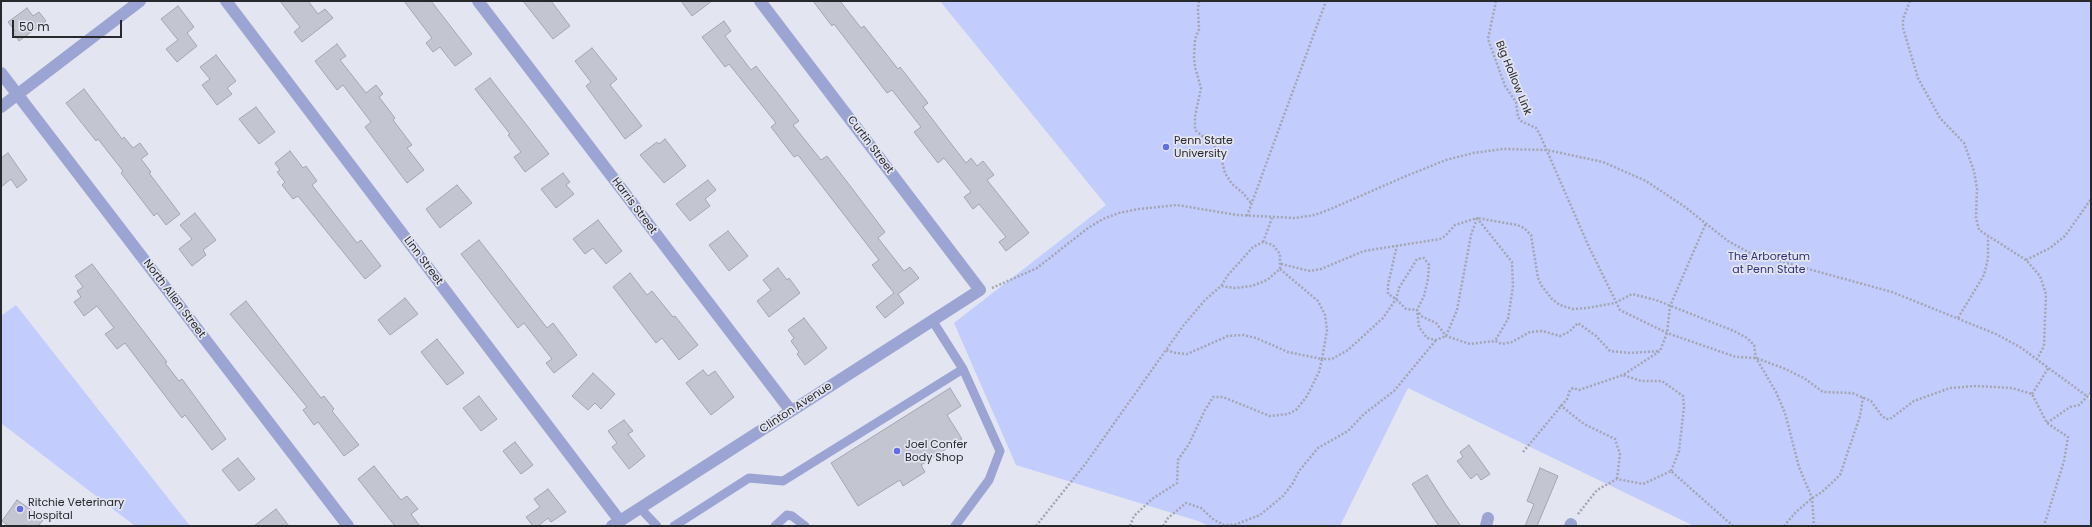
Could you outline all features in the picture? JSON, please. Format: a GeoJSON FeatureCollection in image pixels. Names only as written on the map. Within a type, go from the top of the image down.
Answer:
{"type":"FeatureCollection","features":[{"type":"Feature","properties":{"kind":"street"},"geometry":{"type":"LineString","coordinates":[[1,107],[140,1]]}},
{"type":"Feature","properties":{"kind":"street","name":"Linn Street"},"geometry":{"type":"LineString","coordinates":[[226,1],[616,524]]}},
{"type":"Feature","properties":{"kind":"street","name":"Harris Street"},"geometry":{"type":"LineString","coordinates":[[478,1],[791,411]]}},
{"type":"Feature","properties":{"kind":"street","name":"Curtin Street"},"geometry":{"type":"LineString","coordinates":[[760,1],[980,290]]}},
{"type":"Feature","properties":{"kind":"street","name":"North Allen Street"},"geometry":{"type":"LineString","coordinates":[[1,73],[348,526]]}},
{"type":"Feature","properties":{"kind":"street","name":"Clinton Avenue"},"geometry":{"type":"LineString","coordinates":[[616,524],[980,290]]}},
{"type":"Feature","properties":{"kind":"lane"},"geometry":{"type":"LineString","coordinates":[[932,320],[962,369],[1000,451],[989,480],[955,526]]}},
{"type":"Feature","properties":{"kind":"lane"},"geometry":{"type":"LineString","coordinates":[[674,526],[749,478],[783,481],[962,369]]}},
{"type":"Feature","properties":{"kind":"lane"},"geometry":{"type":"LineString","coordinates":[[640,508],[657,526]]}},
{"type":"Feature","properties":{"kind":"lane"},"geometry":{"type":"LineString","coordinates":[[776,526],[787,515],[792,516],[805,526]]}},
{"type":"Feature","properties":{"kind":"path"},"geometry":{"type":"LineString","coordinates":[[1199,1],[1199,29],[1195,39],[1194,68],[1201,88],[1194,116],[1195,130],[1219,150],[1225,173],[1232,184],[1243,193],[1251,203]]}},
{"type":"Feature","properties":{"kind":"path"},"geometry":{"type":"LineString","coordinates":[[1248,216],[1251,203],[1326,1]]}},
{"type":"Feature","properties":{"kind":"path","name":"Big Hollow Link"},"geometry":{"type":"LineString","coordinates":[[1496,1],[1488,39],[1494,60],[1505,86],[1516,102],[1518,117],[1521,122],[1536,128],[1546,150]]}},
{"type":"Feature","properties":{"kind":"path"},"geometry":{"type":"LineString","coordinates":[[1910,1],[1903,19],[1903,28],[1918,78],[1940,118],[1964,143],[1974,171],[1978,190],[1976,223],[1979,230],[2026,260],[2040,276],[2046,294],[2044,346],[2037,359]]}},
{"type":"Feature","properties":{"kind":"path"},"geometry":{"type":"LineString","coordinates":[[980,290],[1005,283],[1037,268],[1088,228],[1103,219],[1120,213],[1139,209],[1177,205],[1248,216],[1295,218],[1315,215],[1446,160],[1473,153],[1503,149],[1546,150],[1603,162],[1625,170],[1666,193],[1728,241],[1750,253],[1892,292],[1996,334],[2049,367],[2074,389],[2088,397]]}},
{"type":"Feature","properties":{"kind":"path"},"geometry":{"type":"LineString","coordinates":[[1546,150],[1589,247],[1604,274],[1615,303],[1620,310],[1667,333],[1736,357],[1756,358],[1804,378],[1823,392],[1852,393],[1870,401],[1882,416],[1890,419],[1914,401],[1950,388],[1976,386],[2012,388],[2032,394],[2047,423],[2068,437],[2064,461],[2044,526]]}},
{"type":"Feature","properties":{"kind":"path"},"geometry":{"type":"LineString","coordinates":[[2026,260],[2050,248],[2065,236],[2091,199]]}},
{"type":"Feature","properties":{"kind":"path"},"geometry":{"type":"LineString","coordinates":[[1036,526],[1086,463],[1183,326],[1206,300],[1221,286],[1228,274],[1253,247],[1262,242],[1272,218]]}},
{"type":"Feature","properties":{"kind":"path"},"geometry":{"type":"LineString","coordinates":[[1163,526],[1168,518],[1186,503],[1201,508],[1214,520],[1224,525],[1234,525],[1260,515],[1283,496],[1293,483],[1299,471],[1318,448],[1348,432],[1368,411],[1394,391],[1436,340],[1446,336],[1457,310],[1468,247],[1477,218]]}},
{"type":"Feature","properties":{"kind":"path"},"geometry":{"type":"LineString","coordinates":[[1477,218],[1512,262],[1512,286],[1508,318],[1495,340]]}},
{"type":"Feature","properties":{"kind":"path"},"geometry":{"type":"LineString","coordinates":[[1281,264],[1294,268],[1316,271],[1364,251],[1397,245],[1429,242],[1440,239],[1445,236],[1455,225],[1477,218],[1517,225],[1532,235],[1538,278],[1541,285],[1552,300],[1560,305],[1580,309],[1615,303],[1632,294],[1670,306],[1734,330],[1747,338],[1754,345],[1756,358],[1776,392],[1785,413],[1799,467],[1812,498],[1814,526]]}},
{"type":"Feature","properties":{"kind":"path"},"geometry":{"type":"LineString","coordinates":[[1523,452],[1560,405],[1567,399],[1570,390],[1573,388],[1579,390],[1623,375],[1660,351],[1667,333],[1670,306],[1706,223]]}},
{"type":"Feature","properties":{"kind":"path"},"geometry":{"type":"LineString","coordinates":[[1958,318],[1984,275],[1988,258],[1988,237]]}},
{"type":"Feature","properties":{"kind":"path"},"geometry":{"type":"LineString","coordinates":[[1221,286],[1235,288],[1252,286],[1267,280],[1280,269],[1280,254],[1274,245],[1262,242]]}},
{"type":"Feature","properties":{"kind":"path"},"geometry":{"type":"LineString","coordinates":[[1397,245],[1388,285],[1388,294],[1396,299],[1406,309],[1417,310]]}},
{"type":"Feature","properties":{"kind":"path"},"geometry":{"type":"LineString","coordinates":[[1166,350],[1176,354],[1187,354],[1228,336],[1243,335],[1256,338],[1288,352],[1322,359],[1332,359],[1348,350],[1383,318],[1396,299],[1399,288],[1416,259],[1424,258],[1429,264],[1428,279],[1424,296],[1417,310],[1419,327],[1426,338],[1436,340]]}},
{"type":"Feature","properties":{"kind":"path"},"geometry":{"type":"LineString","coordinates":[[1130,526],[1134,516],[1152,499],[1177,483],[1178,460],[1189,444],[1205,410],[1213,397],[1223,397],[1270,416],[1288,414],[1296,410],[1308,396],[1319,372],[1322,359],[1327,330],[1326,315],[1318,301],[1280,269]]}},
{"type":"Feature","properties":{"kind":"path"},"geometry":{"type":"LineString","coordinates":[[1417,310],[1421,316],[1436,323],[1446,336],[1470,344],[1495,340],[1502,344],[1512,342],[1530,332],[1542,331],[1560,336],[1569,332],[1578,323],[1596,336],[1610,351],[1660,351]]}},
{"type":"Feature","properties":{"kind":"path"},"geometry":{"type":"LineString","coordinates":[[2032,394],[2049,367]]}},
{"type":"Feature","properties":{"kind":"path"},"geometry":{"type":"LineString","coordinates":[[1570,525],[1597,490],[1617,479],[1643,484],[1671,471],[1679,450],[1684,407],[1683,396],[1662,381],[1640,381],[1623,375]]}},
{"type":"Feature","properties":{"kind":"path"},"geometry":{"type":"LineString","coordinates":[[2047,423],[2070,407],[2080,405],[2091,393]]}},
{"type":"Feature","properties":{"kind":"path"},"geometry":{"type":"LineString","coordinates":[[1784,526],[1796,512],[1812,498],[1822,492],[1840,475],[1860,416],[1862,398]]}},
{"type":"Feature","properties":{"kind":"path"},"geometry":{"type":"LineString","coordinates":[[1560,405],[1584,424],[1615,439],[1620,454],[1617,479]]}},
{"type":"Feature","properties":{"kind":"path"},"geometry":{"type":"LineString","coordinates":[[1671,471],[1733,526]]}},
{"type":"Feature","properties":{"kind":"green space","name":"The Arboretum at Penn State"},"geometry":{"type":"Polygon","coordinates":[[[940,1],[2091,1],[2091,392],[2088,397],[2091,401],[2091,526],[1694,526],[1408,388],[1340,526],[1209,526],[1198,521],[1016,465],[954,323],[1106,205],[940,1]]]}},
{"type":"Feature","properties":{"kind":"green space"},"geometry":{"type":"Polygon","coordinates":[[[16,305],[190,526],[135,526],[1,423],[1,316],[16,305]]]}},
{"type":"Feature","properties":{"kind":"building"},"geometry":{"type":"Polygon","coordinates":[[[280,1],[308,1],[318,14],[325,9],[333,18],[302,42],[294,32],[300,27],[280,1]]]}},
{"type":"Feature","properties":{"kind":"building"},"geometry":{"type":"Polygon","coordinates":[[[404,1],[431,1],[472,54],[455,66],[440,47],[433,52],[426,43],[432,38],[404,1]]]}},
{"type":"Feature","properties":{"kind":"building"},"geometry":{"type":"Polygon","coordinates":[[[523,1],[551,1],[570,26],[553,39],[523,1]]]}},
{"type":"Feature","properties":{"kind":"building"},"geometry":{"type":"Polygon","coordinates":[[[681,1],[712,1],[692,16],[681,1]]]}},
{"type":"Feature","properties":{"kind":"building"},"geometry":{"type":"Polygon","coordinates":[[[813,1],[840,1],[861,28],[864,26],[898,69],[900,67],[928,103],[923,107],[966,163],[971,158],[977,166],[983,161],[994,175],[987,180],[1029,233],[1006,251],[999,242],[1006,237],[979,204],[973,209],[964,197],[971,192],[944,158],[938,163],[914,132],[921,127],[892,90],[887,93],[834,24],[832,26],[813,1]]]}},
{"type":"Feature","properties":{"kind":"building"},"geometry":{"type":"Polygon","coordinates":[[[178,6],[194,27],[187,33],[197,46],[177,62],[166,49],[178,40],[161,19],[178,6]]]}},
{"type":"Feature","properties":{"kind":"building"},"geometry":{"type":"Polygon","coordinates":[[[27,8],[33,16],[39,12],[46,21],[19,41],[13,32],[15,31],[8,22],[27,8]]]}},
{"type":"Feature","properties":{"kind":"building"},"geometry":{"type":"Polygon","coordinates":[[[724,21],[731,31],[725,36],[751,70],[756,66],[799,121],[793,125],[821,160],[827,156],[885,232],[878,238],[904,271],[910,267],[919,278],[898,294],[904,303],[885,318],[876,307],[894,293],[872,265],[879,260],[798,155],[794,157],[771,127],[776,123],[729,64],[725,67],[702,37],[724,21]]]}},
{"type":"Feature","properties":{"kind":"building"},"geometry":{"type":"Polygon","coordinates":[[[337,44],[346,56],[340,60],[366,93],[376,85],[383,94],[379,97],[395,118],[393,120],[412,145],[407,148],[424,170],[407,183],[365,127],[371,122],[343,85],[337,90],[315,61],[337,44]]]}},
{"type":"Feature","properties":{"kind":"building"},"geometry":{"type":"Polygon","coordinates":[[[592,48],[617,79],[610,85],[642,126],[625,139],[586,86],[591,82],[575,61],[592,48]]]}},
{"type":"Feature","properties":{"kind":"building"},"geometry":{"type":"Polygon","coordinates":[[[216,55],[236,81],[227,88],[232,94],[217,105],[202,85],[210,79],[200,67],[216,55]]]}},
{"type":"Feature","properties":{"kind":"building"},"geometry":{"type":"Polygon","coordinates":[[[490,78],[549,154],[525,172],[514,157],[521,152],[508,135],[510,134],[475,89],[490,78]]]}},
{"type":"Feature","properties":{"kind":"building"},"geometry":{"type":"Polygon","coordinates":[[[84,89],[122,139],[124,137],[133,148],[140,143],[148,154],[141,159],[151,172],[149,173],[180,214],[166,225],[157,213],[154,216],[121,173],[123,171],[98,139],[96,141],[66,103],[84,89]]]}},
{"type":"Feature","properties":{"kind":"building"},"geometry":{"type":"Polygon","coordinates":[[[256,107],[275,132],[259,144],[239,119],[256,107]]]}},
{"type":"Feature","properties":{"kind":"building"},"geometry":{"type":"Polygon","coordinates":[[[665,139],[686,166],[664,183],[640,155],[657,142],[659,144],[665,139]]]}},
{"type":"Feature","properties":{"kind":"building"},"geometry":{"type":"Polygon","coordinates":[[[290,151],[303,168],[306,166],[317,181],[312,185],[357,243],[361,240],[381,266],[365,279],[298,196],[293,199],[282,185],[285,182],[277,172],[280,170],[275,163],[290,151]]]}},
{"type":"Feature","properties":{"kind":"building"},"geometry":{"type":"Polygon","coordinates":[[[8,153],[27,180],[17,188],[11,179],[1,187],[1,158],[8,153]]]}},
{"type":"Feature","properties":{"kind":"building"},"geometry":{"type":"Polygon","coordinates":[[[563,173],[570,182],[566,185],[574,194],[556,208],[541,189],[563,173]]]}},
{"type":"Feature","properties":{"kind":"building"},"geometry":{"type":"Polygon","coordinates":[[[708,180],[716,190],[705,199],[710,206],[690,221],[676,204],[708,180]]]}},
{"type":"Feature","properties":{"kind":"building"},"geometry":{"type":"Polygon","coordinates":[[[457,185],[472,203],[440,228],[426,209],[457,185]]]}},
{"type":"Feature","properties":{"kind":"building"},"geometry":{"type":"Polygon","coordinates":[[[195,213],[216,240],[203,250],[206,255],[192,266],[179,249],[192,239],[180,225],[195,213]]]}},
{"type":"Feature","properties":{"kind":"building"},"geometry":{"type":"Polygon","coordinates":[[[598,220],[622,251],[606,264],[593,248],[585,254],[573,239],[598,220]]]}},
{"type":"Feature","properties":{"kind":"building"},"geometry":{"type":"Polygon","coordinates":[[[728,231],[748,256],[729,271],[709,245],[728,231]]]}},
{"type":"Feature","properties":{"kind":"building"},"geometry":{"type":"Polygon","coordinates":[[[479,240],[547,328],[553,323],[577,355],[554,373],[546,363],[552,359],[524,323],[518,328],[461,254],[479,240]]]}},
{"type":"Feature","properties":{"kind":"building"},"geometry":{"type":"Polygon","coordinates":[[[92,264],[167,362],[165,363],[179,381],[182,379],[226,439],[212,450],[185,415],[182,418],[125,343],[117,349],[105,334],[114,328],[97,306],[84,316],[74,302],[81,297],[77,291],[83,287],[75,276],[92,264]]]}},
{"type":"Feature","properties":{"kind":"building"},"geometry":{"type":"Polygon","coordinates":[[[778,268],[787,280],[789,278],[800,293],[769,317],[757,301],[771,290],[763,280],[778,268]]]}},
{"type":"Feature","properties":{"kind":"building"},"geometry":{"type":"Polygon","coordinates":[[[630,273],[647,295],[652,291],[673,317],[675,316],[698,345],[679,360],[662,338],[656,343],[613,287],[630,273]]]}},
{"type":"Feature","properties":{"kind":"building"},"geometry":{"type":"Polygon","coordinates":[[[405,298],[418,314],[390,335],[378,320],[405,298]]]}},
{"type":"Feature","properties":{"kind":"building"},"geometry":{"type":"Polygon","coordinates":[[[246,301],[321,398],[324,396],[334,409],[332,411],[359,445],[344,456],[318,422],[314,425],[303,410],[307,407],[230,314],[246,301]]]}},
{"type":"Feature","properties":{"kind":"building"},"geometry":{"type":"Polygon","coordinates":[[[804,318],[827,348],[805,365],[797,354],[799,352],[791,341],[794,338],[788,330],[804,318]]]}},
{"type":"Feature","properties":{"kind":"building"},"geometry":{"type":"Polygon","coordinates":[[[437,339],[464,373],[447,385],[421,352],[437,339]]]}},
{"type":"Feature","properties":{"kind":"building"},"geometry":{"type":"Polygon","coordinates":[[[703,370],[708,376],[715,371],[734,397],[711,415],[686,383],[703,370]]]}},
{"type":"Feature","properties":{"kind":"building"},"geometry":{"type":"Polygon","coordinates":[[[593,373],[615,394],[601,409],[595,403],[588,410],[572,396],[593,373]]]}},
{"type":"Feature","properties":{"kind":"building","name":"Joel Confer Body Shop"},"geometry":{"type":"Polygon","coordinates":[[[950,388],[961,406],[947,415],[962,439],[921,465],[925,472],[903,486],[900,480],[858,506],[831,463],[950,388]]]}},
{"type":"Feature","properties":{"kind":"building"},"geometry":{"type":"Polygon","coordinates":[[[479,396],[497,419],[481,431],[463,408],[479,396]]]}},
{"type":"Feature","properties":{"kind":"building"},"geometry":{"type":"Polygon","coordinates":[[[624,420],[633,431],[628,434],[645,456],[629,469],[612,447],[617,443],[608,431],[624,420]]]}},
{"type":"Feature","properties":{"kind":"building"},"geometry":{"type":"Polygon","coordinates":[[[515,442],[533,465],[521,474],[503,451],[515,442]]]}},
{"type":"Feature","properties":{"kind":"building"},"geometry":{"type":"Polygon","coordinates":[[[1469,445],[1490,474],[1481,480],[1477,474],[1471,479],[1457,461],[1463,457],[1460,452],[1469,445]]]}},
{"type":"Feature","properties":{"kind":"building"},"geometry":{"type":"Polygon","coordinates":[[[238,458],[255,479],[239,491],[222,470],[238,458]]]}},
{"type":"Feature","properties":{"kind":"building"},"geometry":{"type":"Polygon","coordinates":[[[374,466],[401,500],[407,496],[418,509],[411,514],[420,526],[395,526],[358,479],[374,466]]]}},
{"type":"Feature","properties":{"kind":"building"},"geometry":{"type":"Polygon","coordinates":[[[1540,468],[1558,476],[1537,526],[1525,526],[1534,504],[1527,501],[1540,468]]]}},
{"type":"Feature","properties":{"kind":"building"},"geometry":{"type":"Polygon","coordinates":[[[1427,475],[1461,526],[1439,526],[1434,519],[1412,484],[1427,475]]]}},
{"type":"Feature","properties":{"kind":"building"},"geometry":{"type":"Polygon","coordinates":[[[548,489],[566,512],[551,522],[548,518],[538,526],[533,526],[526,517],[540,507],[534,499],[548,489]]]}},
{"type":"Feature","properties":{"kind":"building","name":"Ritchie Veterinary Hospital"},"geometry":{"type":"Polygon","coordinates":[[[17,500],[44,519],[38,526],[8,526],[2,521],[17,500]]]}},
{"type":"Feature","properties":{"kind":"building"},"geometry":{"type":"Polygon","coordinates":[[[276,509],[289,526],[254,526],[276,509]]]}},
{"type":"Feature","properties":{"kind":"place","name":"Penn State University"},"geometry":{"type":"Point","coordinates":[1166,147]}},
{"type":"Feature","properties":{"kind":"place","name":"Joel Confer Body Shop"},"geometry":{"type":"Point","coordinates":[897,451]}},
{"type":"Feature","properties":{"kind":"place","name":"Ritchie Veterinary Hospital"},"geometry":{"type":"Point","coordinates":[20,509]}}]}
